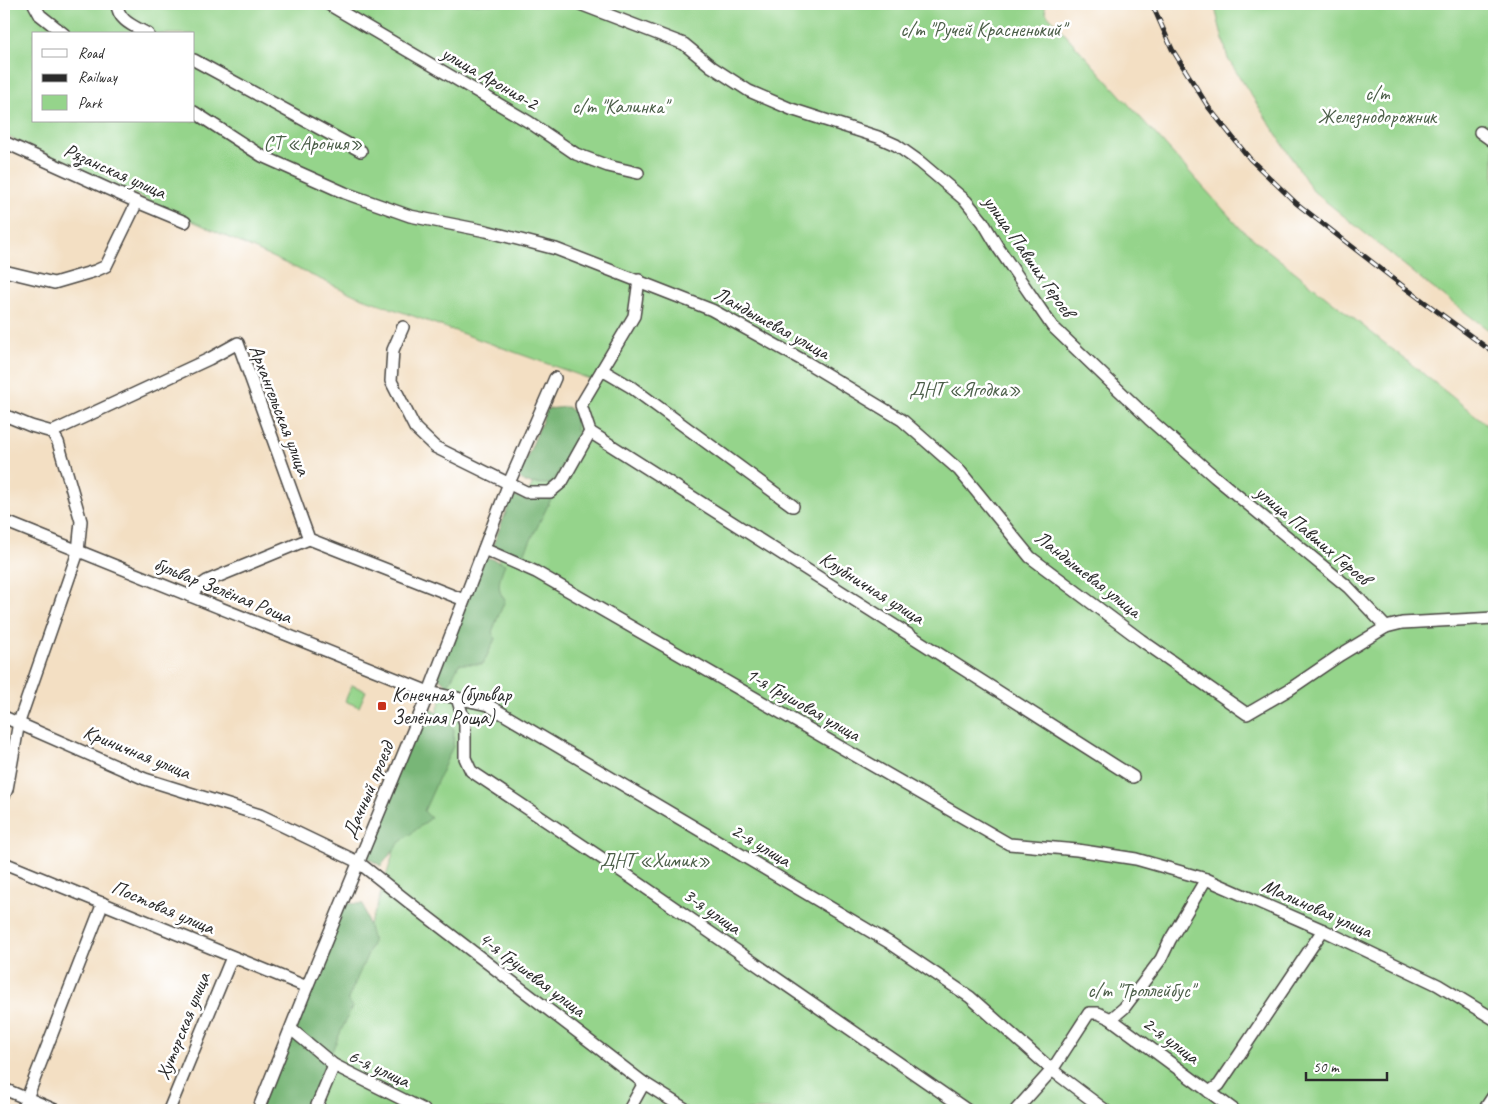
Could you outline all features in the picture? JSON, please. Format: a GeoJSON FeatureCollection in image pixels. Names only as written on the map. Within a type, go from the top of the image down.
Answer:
{"type":"FeatureCollection","features":[{"type":"Feature","properties":{"kind":"street"},"geometry":{"type":"LineString","coordinates":[[34,4],[40,15],[61,32]]}},
{"type":"Feature","properties":{"kind":"street"},"geometry":{"type":"LineString","coordinates":[[117,4],[119,14],[126,21],[145,32]]}},
{"type":"Feature","properties":{"kind":"street","name":"улица Арония-2"},"geometry":{"type":"LineString","coordinates":[[328,4],[529,122],[576,154],[608,166],[638,173]]}},
{"type":"Feature","properties":{"kind":"street","name":"улица Павших Героев"},"geometry":{"type":"LineString","coordinates":[[580,4],[684,44],[712,67],[749,91],[791,109],[896,145],[927,167],[966,201],[983,222],[999,249],[1052,326],[1149,420],[1348,587],[1386,627]]}},
{"type":"Feature","properties":{"kind":"street"},"geometry":{"type":"LineString","coordinates":[[195,61],[361,151]]}},
{"type":"Feature","properties":{"kind":"street","name":"Ландышевая улица"},"geometry":{"type":"LineString","coordinates":[[195,113],[262,156],[345,193],[410,216],[486,231],[556,249],[712,310],[806,362],[902,420],[959,470],[1030,557],[1141,640],[1247,714],[1290,689],[1340,654],[1386,627]]}},
{"type":"Feature","properties":{"kind":"street"},"geometry":{"type":"LineString","coordinates":[[1480,132],[1494,142]]}},
{"type":"Feature","properties":{"kind":"street","name":"Рязанская улица"},"geometry":{"type":"LineString","coordinates":[[4,142],[185,222]]}},
{"type":"Feature","properties":{"kind":"street"},"geometry":{"type":"LineString","coordinates":[[4,270],[54,282],[95,271],[106,266],[137,202]]}},
{"type":"Feature","properties":{"kind":"street"},"geometry":{"type":"LineString","coordinates":[[403,327],[393,350],[391,381],[415,428],[435,446],[526,492],[550,492],[562,482],[590,432],[581,405],[634,316],[639,280]]}},
{"type":"Feature","properties":{"kind":"street","name":"Архангельская улица"},"geometry":{"type":"LineString","coordinates":[[52,432],[209,359],[238,343],[309,539]]}},
{"type":"Feature","properties":{"kind":"street"},"geometry":{"type":"LineString","coordinates":[[602,370],[631,387],[793,506]]}},
{"type":"Feature","properties":{"kind":"street","name":"Дачный проезд"},"geometry":{"type":"LineString","coordinates":[[258,1110],[307,986],[429,692],[509,483],[555,378]]}},
{"type":"Feature","properties":{"kind":"street"},"geometry":{"type":"LineString","coordinates":[[4,415],[52,432],[58,442],[81,521],[78,552],[19,722],[7,789],[4,796]]}},
{"type":"Feature","properties":{"kind":"street","name":"Клубничная улица"},"geometry":{"type":"LineString","coordinates":[[590,432],[1133,777]]}},
{"type":"Feature","properties":{"kind":"street","name":"бульвар Зелёная Роща"},"geometry":{"type":"LineString","coordinates":[[4,521],[429,692]]}},
{"type":"Feature","properties":{"kind":"street"},"geometry":{"type":"LineString","coordinates":[[190,596],[207,581],[309,539],[464,600]]}},
{"type":"Feature","properties":{"kind":"street","name":"1-я Грушовая улица"},"geometry":{"type":"LineString","coordinates":[[484,548],[536,572],[1008,844],[1115,856]]}},
{"type":"Feature","properties":{"kind":"street"},"geometry":{"type":"LineString","coordinates":[[1386,627],[1402,623],[1494,618]]}},
{"type":"Feature","properties":{"kind":"street","name":"2-я улица"},"geometry":{"type":"LineString","coordinates":[[429,692],[488,705],[890,943],[970,997],[1052,1070],[1105,1110]]}},
{"type":"Feature","properties":{"kind":"street","name":"3-я улица"},"geometry":{"type":"LineString","coordinates":[[457,698],[465,723],[465,758],[471,771],[630,877],[967,1110]]}},
{"type":"Feature","properties":{"kind":"street","name":"Криничная улица"},"geometry":{"type":"LineString","coordinates":[[4,717],[145,779],[260,814],[358,862]]}},
{"type":"Feature","properties":{"kind":"street","name":"Малиновая улица"},"geometry":{"type":"LineString","coordinates":[[1115,856],[1136,858],[1206,879],[1323,930],[1438,985],[1494,1019]]}},
{"type":"Feature","properties":{"kind":"street","name":"4-я Грушевая улица"},"geometry":{"type":"LineString","coordinates":[[358,862],[424,916],[644,1083],[687,1110]]}},
{"type":"Feature","properties":{"kind":"street","name":"Постовая улица"},"geometry":{"type":"LineString","coordinates":[[4,863],[307,986]]}},
{"type":"Feature","properties":{"kind":"street"},"geometry":{"type":"LineString","coordinates":[[1111,1019],[1124,1008],[1161,959],[1206,879]]}},
{"type":"Feature","properties":{"kind":"street"},"geometry":{"type":"LineString","coordinates":[[22,1110],[28,1099],[103,903]]}},
{"type":"Feature","properties":{"kind":"street"},"geometry":{"type":"LineString","coordinates":[[1209,1092],[1219,1084],[1323,930]]}},
{"type":"Feature","properties":{"kind":"street","name":"Хуторская улица"},"geometry":{"type":"LineString","coordinates":[[169,1110],[232,956]]}},
{"type":"Feature","properties":{"kind":"street","name":"2-я улица"},"geometry":{"type":"LineString","coordinates":[[1016,1110],[1052,1070],[1089,1013],[1098,1013],[1111,1019],[1234,1110]]}},
{"type":"Feature","properties":{"kind":"street"},"geometry":{"type":"LineString","coordinates":[[291,1029],[334,1065]]}},
{"type":"Feature","properties":{"kind":"street","name":"6-я улица"},"geometry":{"type":"LineString","coordinates":[[315,1110],[334,1065],[424,1110]]}},
{"type":"Feature","properties":{"kind":"street"},"geometry":{"type":"LineString","coordinates":[[629,1110],[644,1083]]}},
{"type":"Feature","properties":{"kind":"street"},"geometry":{"type":"LineString","coordinates":[[4,1089],[55,1110]]}},
{"type":"Feature","properties":{"kind":"street"},"geometry":{"type":"LineString","coordinates":[[1484,1110],[1494,1095]]}},
{"type":"Feature","properties":{"kind":"green space"},"geometry":{"type":"Polygon","coordinates":[[[4,4],[1044,4],[1046,13],[1241,229],[1494,430],[1494,1110],[285,1110],[376,909],[444,689],[527,494],[590,379],[357,296],[4,135],[4,4]]]}},
{"type":"Feature","properties":{"kind":"green space","name":"с/т Железнодорожник"},"geometry":{"type":"Polygon","coordinates":[[[1214,4],[1494,4],[1494,334],[1430,286],[1313,191],[1228,59],[1214,4]]]}},
{"type":"Feature","properties":{"kind":"green space"},"geometry":{"type":"Polygon","coordinates":[[[567,407],[574,412],[577,436],[555,478],[550,484],[525,483],[519,477],[547,409],[567,407]]]}},
{"type":"Feature","properties":{"kind":"green space"},"geometry":{"type":"Polygon","coordinates":[[[512,497],[519,497],[527,501],[545,497],[551,499],[523,556],[517,558],[493,545],[512,497]]]}},
{"type":"Feature","properties":{"kind":"green space"},"geometry":{"type":"Polygon","coordinates":[[[485,558],[505,564],[499,587],[505,600],[492,632],[495,639],[483,664],[459,664],[448,686],[437,676],[485,558]]]}},
{"type":"Feature","properties":{"kind":"green space"},"geometry":{"type":"Polygon","coordinates":[[[352,685],[366,691],[359,707],[345,701],[352,685]]]}},
{"type":"Feature","properties":{"kind":"green space"},"geometry":{"type":"Polygon","coordinates":[[[426,704],[454,729],[453,746],[424,811],[431,818],[400,842],[381,866],[367,858],[421,707],[426,704]]]}},
{"type":"Feature","properties":{"kind":"green space"},"geometry":{"type":"Polygon","coordinates":[[[344,903],[363,904],[373,942],[348,999],[352,1007],[305,1110],[259,1110],[344,903]]]}},
{"type":"Feature","properties":{"kind":"railway"},"geometry":{"type":"LineString","coordinates":[[1152,4],[1172,49],[1209,108],[1250,159],[1296,203],[1404,287],[1494,353]]}},
{"type":"Feature","properties":{"kind":"place","name":"Конечная (бульвар Зелёная Роща)"},"geometry":{"type":"Point","coordinates":[382,706]}},
{"type":"Feature","properties":{"kind":"park label","name":"с/т \"Ручей Красненький\""},"geometry":{"type":"Point","coordinates":[983,29]}},
{"type":"Feature","properties":{"kind":"park label","name":"с/т \"Калинка\""},"geometry":{"type":"Point","coordinates":[620,106]}},
{"type":"Feature","properties":{"kind":"park label","name":"СТ «Арония»"},"geometry":{"type":"Point","coordinates":[313,143]}},
{"type":"Feature","properties":{"kind":"park label","name":"ДНТ «Ягодка»"},"geometry":{"type":"Point","coordinates":[965,389]}},
{"type":"Feature","properties":{"kind":"park label","name":"ДНТ «Химик»"},"geometry":{"type":"Point","coordinates":[655,860]}},
{"type":"Feature","properties":{"kind":"park label","name":"с/т \"Троллейбус\""},"geometry":{"type":"Point","coordinates":[1141,990]}}]}
